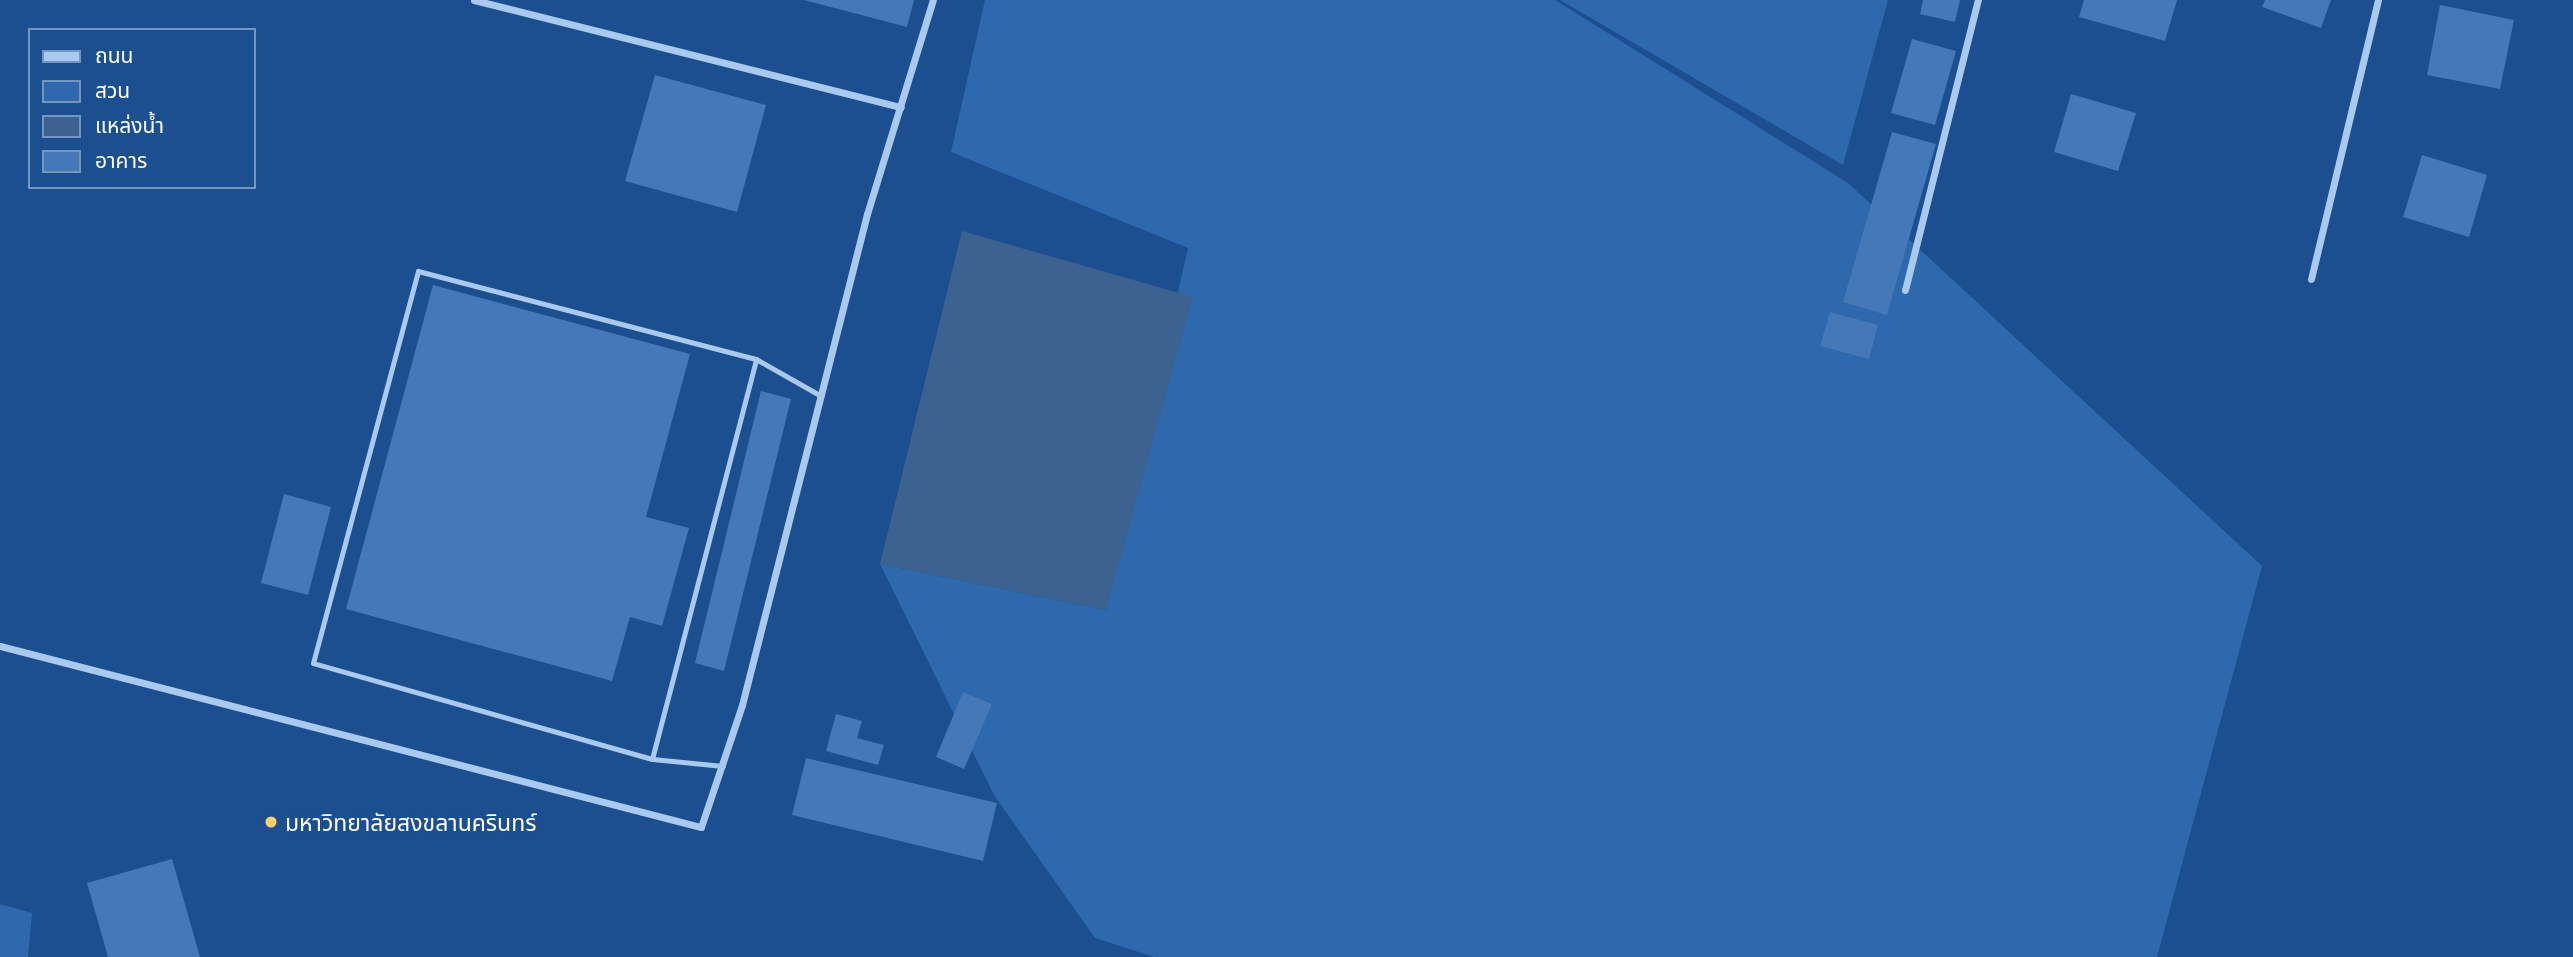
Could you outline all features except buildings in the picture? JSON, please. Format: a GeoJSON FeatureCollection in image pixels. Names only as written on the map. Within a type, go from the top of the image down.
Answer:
{"type":"FeatureCollection","features":[{"type":"Feature","properties":{"kind":"street"},"geometry":{"type":"LineString","coordinates":[[474,0],[901,107]]}},
{"type":"Feature","properties":{"kind":"street"},"geometry":{"type":"LineString","coordinates":[[0,646],[701,827],[724,766],[821,396],[933,0]]}},
{"type":"Feature","properties":{"kind":"street"},"geometry":{"type":"LineString","coordinates":[[1905,290],[1978,0]]}},
{"type":"Feature","properties":{"kind":"street"},"geometry":{"type":"LineString","coordinates":[[2311,279],[2378,0]]}},
{"type":"Feature","properties":{"kind":"lane"},"geometry":{"type":"LineString","coordinates":[[724,766],[652,759],[313,663],[418,271],[756,359],[821,396]]}},
{"type":"Feature","properties":{"kind":"lane"},"geometry":{"type":"LineString","coordinates":[[652,759],[756,359]]}},
{"type":"Feature","properties":{"kind":"green space"},"geometry":{"type":"Polygon","coordinates":[[[985,0],[1555,0],[1848,183],[2262,566],[2157,957],[1154,957],[1095,938],[994,795],[880,564],[1106,610],[1188,248],[951,152],[985,0]]]}},
{"type":"Feature","properties":{"kind":"green space"},"geometry":{"type":"Polygon","coordinates":[[[1560,0],[1888,0],[1843,165],[1560,0]]]}},
{"type":"Feature","properties":{"kind":"green space"},"geometry":{"type":"Polygon","coordinates":[[[0,904],[32,913],[28,957],[0,957],[0,904]]]}},
{"type":"Feature","properties":{"kind":"water"},"geometry":{"type":"Polygon","coordinates":[[[962,231],[1193,297],[1106,610],[880,564],[962,231]]]}},
{"type":"Feature","properties":{"kind":"place","name":"มหาวิทยาลัยสงขลานครินทร์"},"geometry":{"type":"Point","coordinates":[271,822]}}]}
